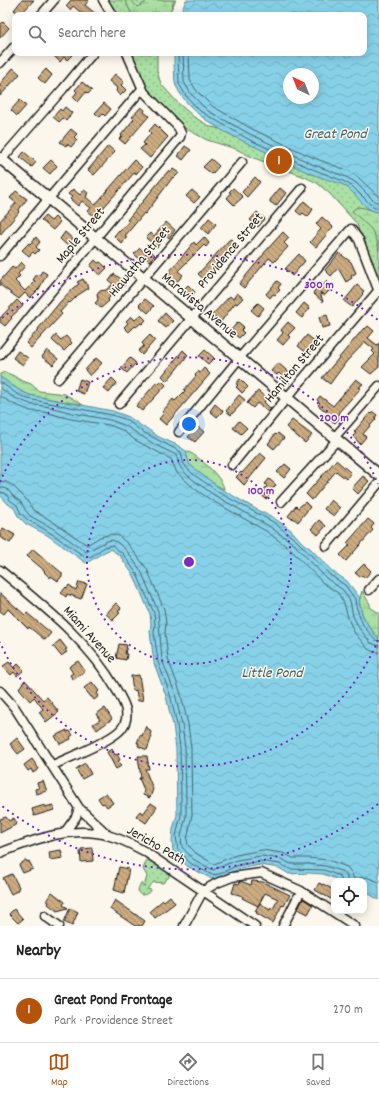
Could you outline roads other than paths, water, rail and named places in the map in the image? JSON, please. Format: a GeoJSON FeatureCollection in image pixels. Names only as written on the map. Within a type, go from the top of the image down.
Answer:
{"type":"FeatureCollection","features":[{"type":"Feature","properties":{"kind":"main road","name":"Maravista Avenue"},"geometry":{"type":"LineString","coordinates":[[1,159],[379,476]]}},
{"type":"Feature","properties":{"kind":"street"},"geometry":{"type":"LineString","coordinates":[[44,12],[54,0]]}},
{"type":"Feature","properties":{"kind":"street"},"geometry":{"type":"LineString","coordinates":[[102,0],[110,12]]}},
{"type":"Feature","properties":{"kind":"street"},"geometry":{"type":"LineString","coordinates":[[0,63],[12,49]]}},
{"type":"Feature","properties":{"kind":"street"},"geometry":{"type":"LineString","coordinates":[[1,159],[90,56]]}},
{"type":"Feature","properties":{"kind":"street"},"geometry":{"type":"LineString","coordinates":[[0,256],[142,89],[128,56]]}},
{"type":"Feature","properties":{"kind":"street","name":"Maple Street"},"geometry":{"type":"LineString","coordinates":[[0,355],[178,140],[181,133],[178,127],[142,89]]}},
{"type":"Feature","properties":{"kind":"street","name":"Hiawatha Street"},"geometry":{"type":"LineString","coordinates":[[58,379],[242,162]]}},
{"type":"Feature","properties":{"kind":"street","name":"Providence Street"},"geometry":{"type":"LineString","coordinates":[[119,404],[302,188]]}},
{"type":"Feature","properties":{"kind":"street"},"geometry":{"type":"LineString","coordinates":[[179,432],[239,358],[351,229],[359,240],[379,291]]}},
{"type":"Feature","properties":{"kind":"street","name":"Hamilton Street"},"geometry":{"type":"LineString","coordinates":[[232,465],[287,398],[379,291]]}},
{"type":"Feature","properties":{"kind":"street"},"geometry":{"type":"LineString","coordinates":[[281,502],[379,386]]}},
{"type":"Feature","properties":{"kind":"street"},"geometry":{"type":"LineString","coordinates":[[326,546],[379,483]]}},
{"type":"Feature","properties":{"kind":"street","name":"Miami Avenue"},"geometry":{"type":"LineString","coordinates":[[0,570],[71,631],[93,655],[124,702],[126,718],[123,727],[118,733],[85,751],[53,765]]}},
{"type":"Feature","properties":{"kind":"street"},"geometry":{"type":"LineString","coordinates":[[369,590],[379,579]]}},
{"type":"Feature","properties":{"kind":"street"},"geometry":{"type":"LineString","coordinates":[[0,691],[15,708],[53,765],[79,808],[108,835]]}},
{"type":"Feature","properties":{"kind":"street"},"geometry":{"type":"LineString","coordinates":[[66,832],[76,817],[79,808]]}},
{"type":"Feature","properties":{"kind":"street","name":"Jericho Path"},"geometry":{"type":"LineString","coordinates":[[0,853],[38,839],[66,832],[108,835],[129,843],[144,851],[255,926]]}},
{"type":"Feature","properties":{"kind":"street"},"geometry":{"type":"LineString","coordinates":[[184,926],[202,891],[232,877],[261,873],[301,891],[355,926]]}},
{"type":"Feature","properties":{"kind":"street"},"geometry":{"type":"LineString","coordinates":[[283,926],[301,891]]}},
{"type":"Feature","properties":{"kind":"street"},"geometry":{"type":"LineString","coordinates":[[45,916],[59,926]]}},
{"type":"Feature","properties":{"kind":"water","name":"Great Pond"},"geometry":{"type":"Polygon","coordinates":[[[186,0],[379,0],[379,212],[368,208],[351,191],[341,184],[303,170],[213,125],[192,108],[183,98],[176,86],[174,56],[367,56],[367,12],[181,12],[186,0]]]}},
{"type":"Feature","properties":{"kind":"water","name":"Little Pond"},"geometry":{"type":"Polygon","coordinates":[[[0,377],[29,395],[113,411],[129,417],[159,437],[177,445],[186,451],[189,464],[205,477],[218,487],[261,512],[264,512],[291,530],[302,543],[310,548],[332,571],[347,581],[360,598],[360,608],[362,614],[368,625],[379,639],[379,900],[367,893],[367,878],[333,878],[323,874],[308,873],[289,874],[279,868],[260,865],[239,869],[220,878],[212,879],[187,866],[173,851],[172,841],[173,829],[177,815],[176,749],[173,725],[166,696],[154,663],[150,632],[150,614],[134,576],[120,556],[111,549],[86,563],[47,535],[26,524],[18,516],[14,508],[0,495],[0,377]]]}},
{"type":"Feature","properties":{"kind":"place","name":"Great Pond Frontage"},"geometry":{"type":"Point","coordinates":[279,161]}}]}
